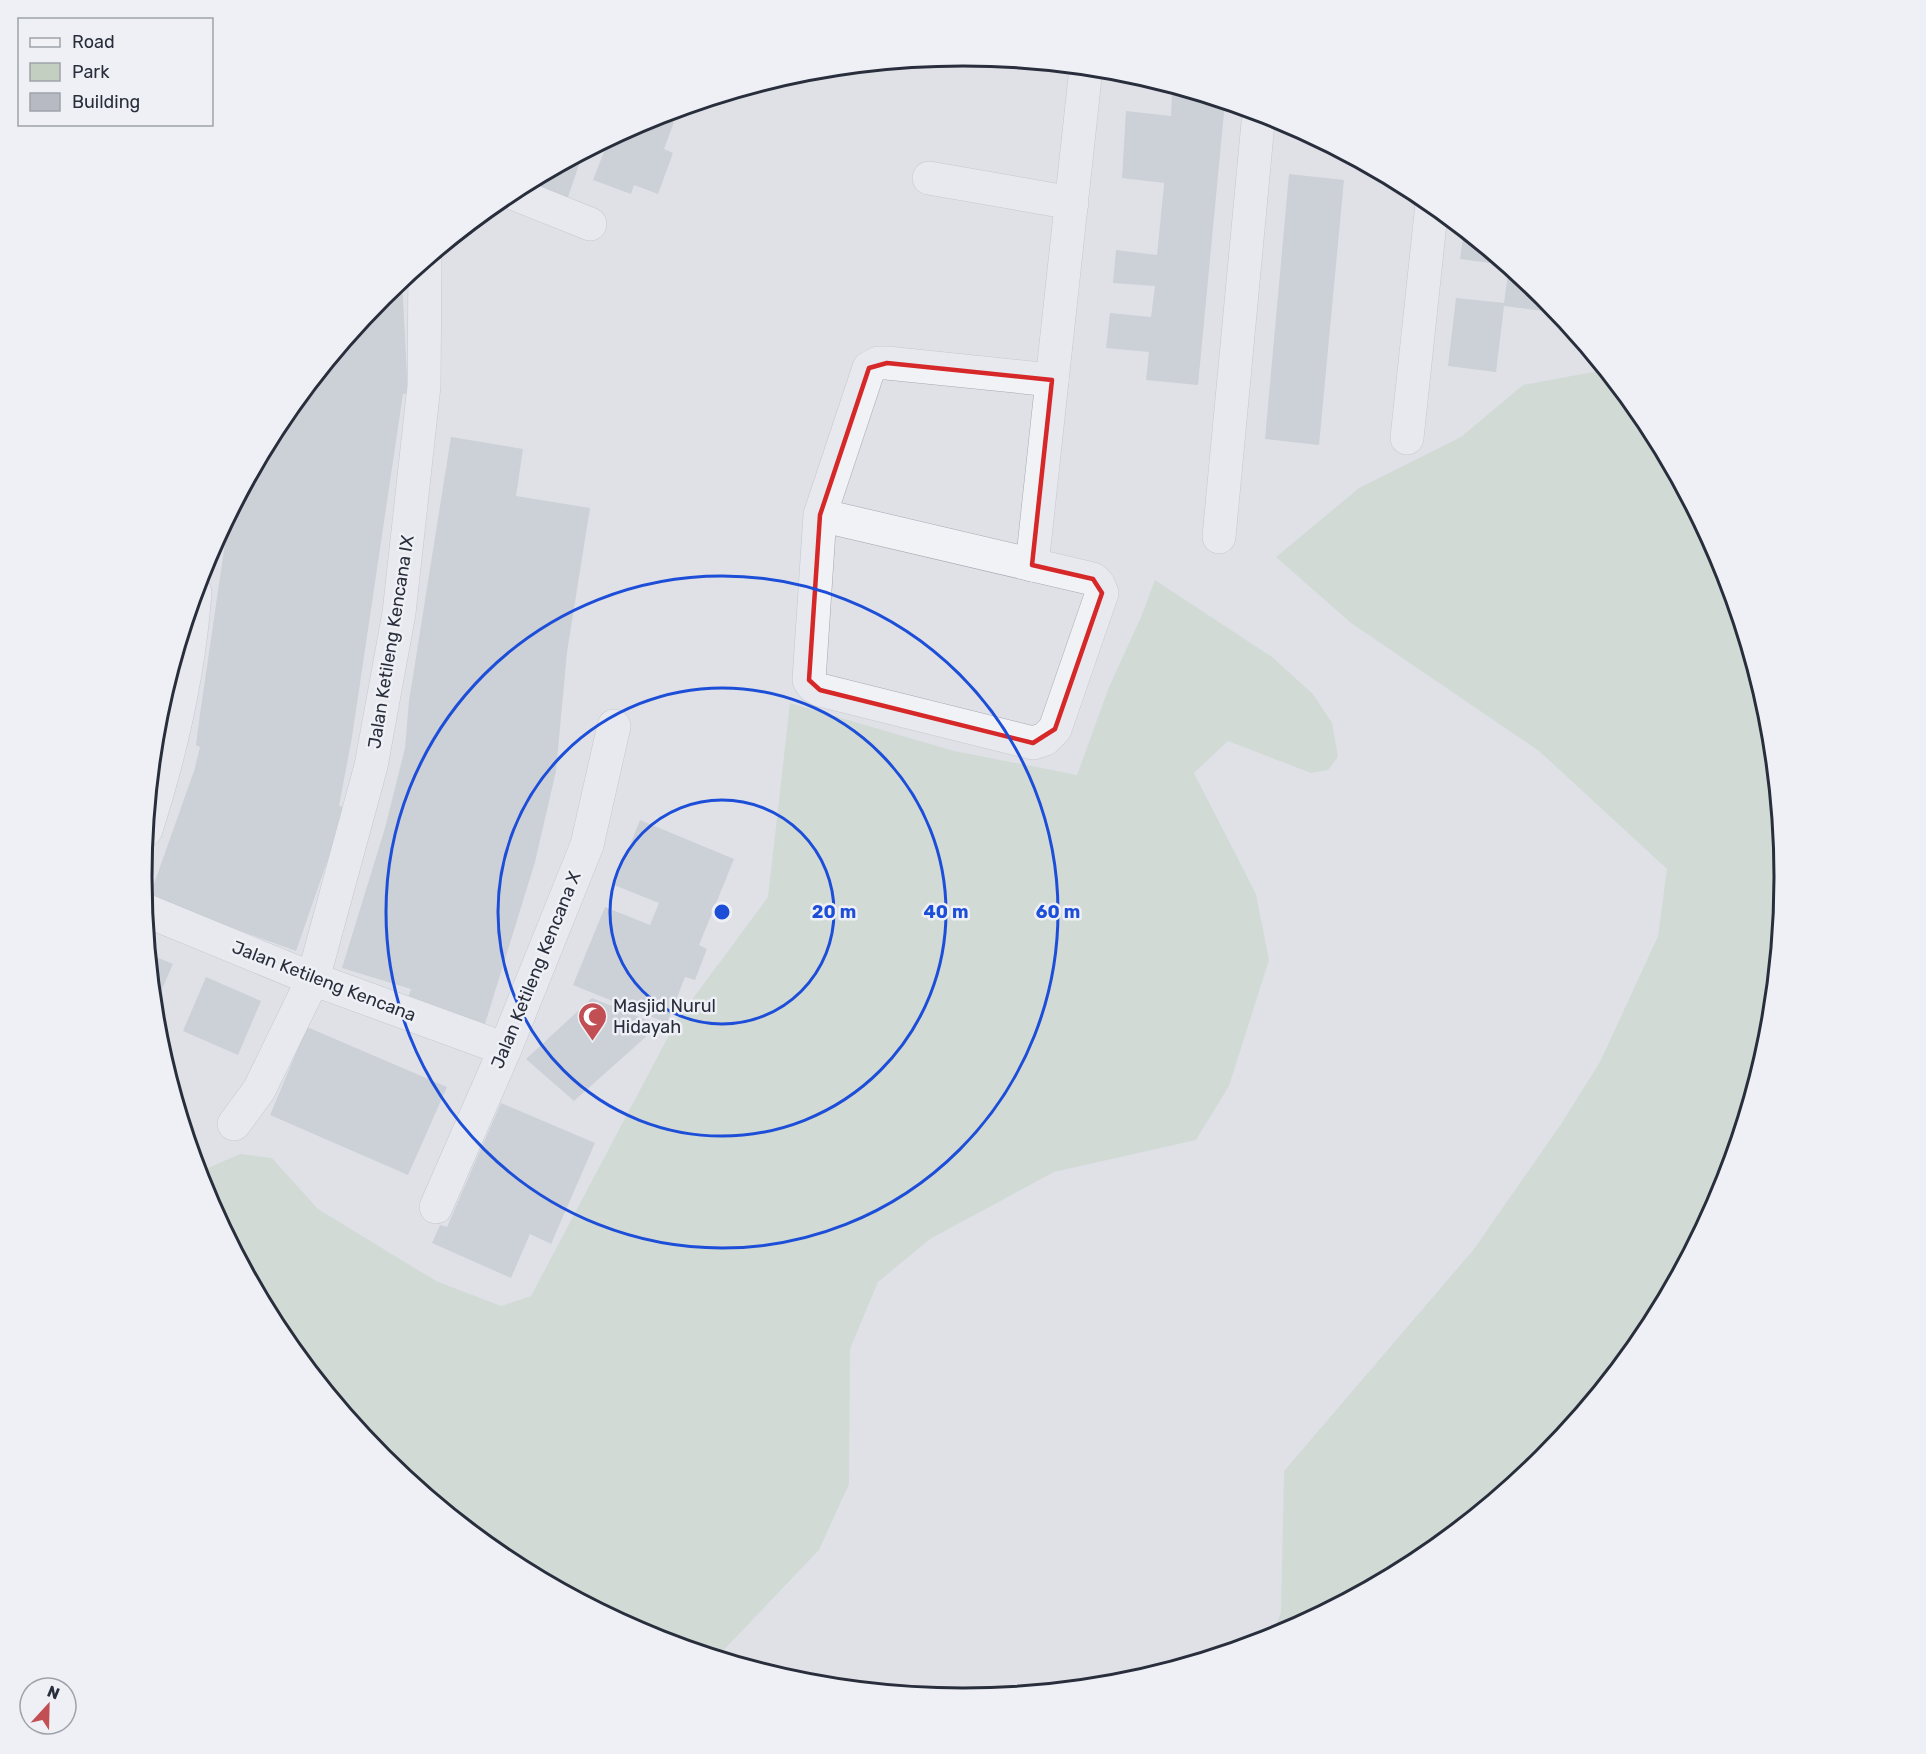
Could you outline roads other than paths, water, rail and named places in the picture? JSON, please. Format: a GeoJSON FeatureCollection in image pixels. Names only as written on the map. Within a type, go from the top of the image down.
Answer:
{"type":"FeatureCollection","features":[{"type":"Feature","properties":{"kind":"street"},"geometry":{"type":"LineString","coordinates":[[1032,564],[1085,76]]}},
{"type":"Feature","properties":{"kind":"street"},"geometry":{"type":"LineString","coordinates":[[1219,537],[1258,122]]}},
{"type":"Feature","properties":{"kind":"street"},"geometry":{"type":"LineString","coordinates":[[929,178],[1072,202]]}},
{"type":"Feature","properties":{"kind":"street"},"geometry":{"type":"LineString","coordinates":[[522,197],[590,224]]}},
{"type":"Feature","properties":{"kind":"street"},"geometry":{"type":"LineString","coordinates":[[1407,438],[1431,215]]}},
{"type":"Feature","properties":{"kind":"street","name":"Jalan Ketileng Kencana IX"},"geometry":{"type":"LineString","coordinates":[[234,1124],[259,1090],[313,979],[371,766],[399,613],[424,386],[425,270]]}},
{"type":"Feature","properties":{"kind":"street"},"geometry":{"type":"LineString","coordinates":[[820,515],[1093,579],[1102,593],[1055,729],[1045,739],[1033,743],[820,690],[809,680],[820,515],[869,368],[878,363],[1052,380]]}},
{"type":"Feature","properties":{"kind":"street"},"geometry":{"type":"LineString","coordinates":[[157,797],[162,780],[172,701]]}},
{"type":"Feature","properties":{"kind":"street","name":"Jalan Ketileng Kencana X"},"geometry":{"type":"LineString","coordinates":[[436,1207],[505,1049],[587,845],[614,726]]}},
{"type":"Feature","properties":{"kind":"street","name":"Jalan Ketileng Kencana"},"geometry":{"type":"LineString","coordinates":[[153,913],[313,979],[505,1049]]}},
{"type":"Feature","properties":{"kind":"place","name":"Masjid Nurul Hidayah"},"geometry":{"type":"Point","coordinates":[592,1042]}}]}
